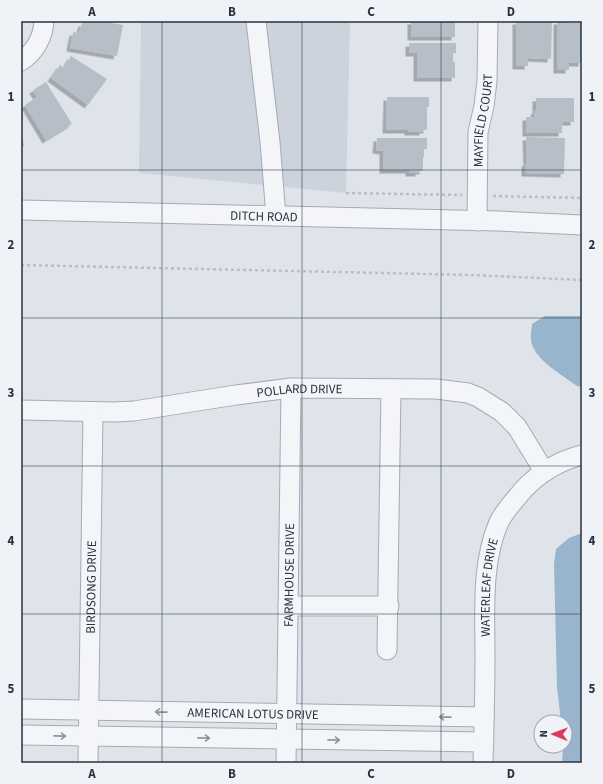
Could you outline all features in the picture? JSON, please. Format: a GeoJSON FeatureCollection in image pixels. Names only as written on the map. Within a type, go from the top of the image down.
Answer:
{"type":"FeatureCollection","features":[{"type":"Feature","properties":{"kind":"street"},"geometry":{"type":"LineString","coordinates":[[21,61],[28,57],[36,46],[44,29],[44,21]]}},
{"type":"Feature","properties":{"kind":"street"},"geometry":{"type":"LineString","coordinates":[[256,21],[270,142],[276,216]]}},
{"type":"Feature","properties":{"kind":"street","name":"MAYFIELD COURT"},"geometry":{"type":"LineString","coordinates":[[477,221],[478,132],[484,106],[487,81],[488,21]]}},
{"type":"Feature","properties":{"kind":"street","name":"DITCH ROAD"},"geometry":{"type":"LineString","coordinates":[[21,210],[582,225]]}},
{"type":"Feature","properties":{"kind":"street","name":"DITCH ROAD"},"geometry":{"type":"LineString","coordinates":[[506,222],[582,236]]}},
{"type":"Feature","properties":{"kind":"street","name":"POLLARD DRIVE"},"geometry":{"type":"LineString","coordinates":[[21,410],[93,412],[134,411],[291,388],[391,388],[453,390],[478,397],[502,412],[514,423],[532,449],[544,471]]}},
{"type":"Feature","properties":{"kind":"street","name":"FARMHOUSE DRIVE"},"geometry":{"type":"LineString","coordinates":[[286,763],[288,714],[291,388]]}},
{"type":"Feature","properties":{"kind":"street"},"geometry":{"type":"LineString","coordinates":[[388,650],[391,388]]}},
{"type":"Feature","properties":{"kind":"street","name":"BIRDSONG DRIVE"},"geometry":{"type":"LineString","coordinates":[[88,763],[93,412]]}},
{"type":"Feature","properties":{"kind":"street","name":"WATERLEAF DRIVE"},"geometry":{"type":"LineString","coordinates":[[483,763],[485,600],[491,543],[500,520],[515,500],[544,471],[561,462],[582,455]]}},
{"type":"Feature","properties":{"kind":"street"},"geometry":{"type":"LineString","coordinates":[[288,606],[388,606]]}},
{"type":"Feature","properties":{"kind":"street","name":"AMERICAN LOTUS DRIVE"},"geometry":{"type":"LineString","coordinates":[[21,709],[484,717]]}},
{"type":"Feature","properties":{"kind":"street","name":"AMERICAN LOTUS DRIVE"},"geometry":{"type":"LineString","coordinates":[[21,735],[484,742]]}},
{"type":"Feature","properties":{"kind":"path"},"geometry":{"type":"LineString","coordinates":[[21,265],[472,275],[582,280]]}},
{"type":"Feature","properties":{"kind":"shaded area"},"geometry":{"type":"Polygon","coordinates":[[[141,21],[350,21],[346,193],[139,173],[141,21]]]}},
{"type":"Feature","properties":{"kind":"water"},"geometry":{"type":"Polygon","coordinates":[[[545,316],[582,316],[582,387],[577,386],[556,372],[542,360],[533,347],[531,338],[532,324],[545,316]]]}},
{"type":"Feature","properties":{"kind":"water"},"geometry":{"type":"Polygon","coordinates":[[[582,533],[582,763],[562,763],[563,754],[573,754],[573,714],[560,714],[557,687],[554,564],[556,549],[569,538],[582,533]]]}},
{"type":"Feature","properties":{"kind":"building"},"geometry":{"type":"Polygon","coordinates":[[[86,21],[99,21],[123,25],[117,56],[70,48],[73,32],[79,33],[82,23],[85,23],[86,21]]]}},
{"type":"Feature","properties":{"kind":"building"},"geometry":{"type":"Polygon","coordinates":[[[411,21],[455,22],[455,37],[411,37],[411,21]]]}},
{"type":"Feature","properties":{"kind":"building"},"geometry":{"type":"Polygon","coordinates":[[[516,21],[552,21],[551,59],[528,58],[528,66],[516,66],[516,21]]]}},
{"type":"Feature","properties":{"kind":"building"},"geometry":{"type":"Polygon","coordinates":[[[557,21],[566,21],[566,23],[582,23],[582,63],[569,63],[569,70],[557,70],[557,21]]]}},
{"type":"Feature","properties":{"kind":"building"},"geometry":{"type":"Polygon","coordinates":[[[409,43],[456,43],[456,53],[453,53],[453,62],[455,62],[455,78],[417,78],[417,53],[409,53],[409,43]]]}},
{"type":"Feature","properties":{"kind":"building"},"geometry":{"type":"Polygon","coordinates":[[[71,56],[107,79],[88,105],[51,78],[60,65],[64,68],[71,56]]]}},
{"type":"Feature","properties":{"kind":"building"},"geometry":{"type":"Polygon","coordinates":[[[46,82],[72,124],[46,140],[25,105],[37,97],[33,90],[46,82]]]}},
{"type":"Feature","properties":{"kind":"building"},"geometry":{"type":"Polygon","coordinates":[[[387,97],[429,97],[429,107],[427,107],[427,130],[423,130],[423,132],[408,132],[408,130],[386,130],[387,97]]]}},
{"type":"Feature","properties":{"kind":"building"},"geometry":{"type":"Polygon","coordinates":[[[536,98],[574,98],[574,122],[564,122],[562,124],[562,133],[526,133],[526,117],[534,117],[534,111],[536,111],[536,98]]]}},
{"type":"Feature","properties":{"kind":"building"},"geometry":{"type":"Polygon","coordinates":[[[21,130],[24,146],[21,147],[21,130]]]}},
{"type":"Feature","properties":{"kind":"building"},"geometry":{"type":"Polygon","coordinates":[[[526,137],[565,138],[564,174],[525,173],[525,163],[527,163],[526,137]]]}},
{"type":"Feature","properties":{"kind":"building"},"geometry":{"type":"Polygon","coordinates":[[[377,138],[427,138],[427,149],[424,149],[423,157],[423,171],[419,171],[419,173],[409,173],[409,170],[383,170],[383,151],[376,150],[377,138]]]}}]}
